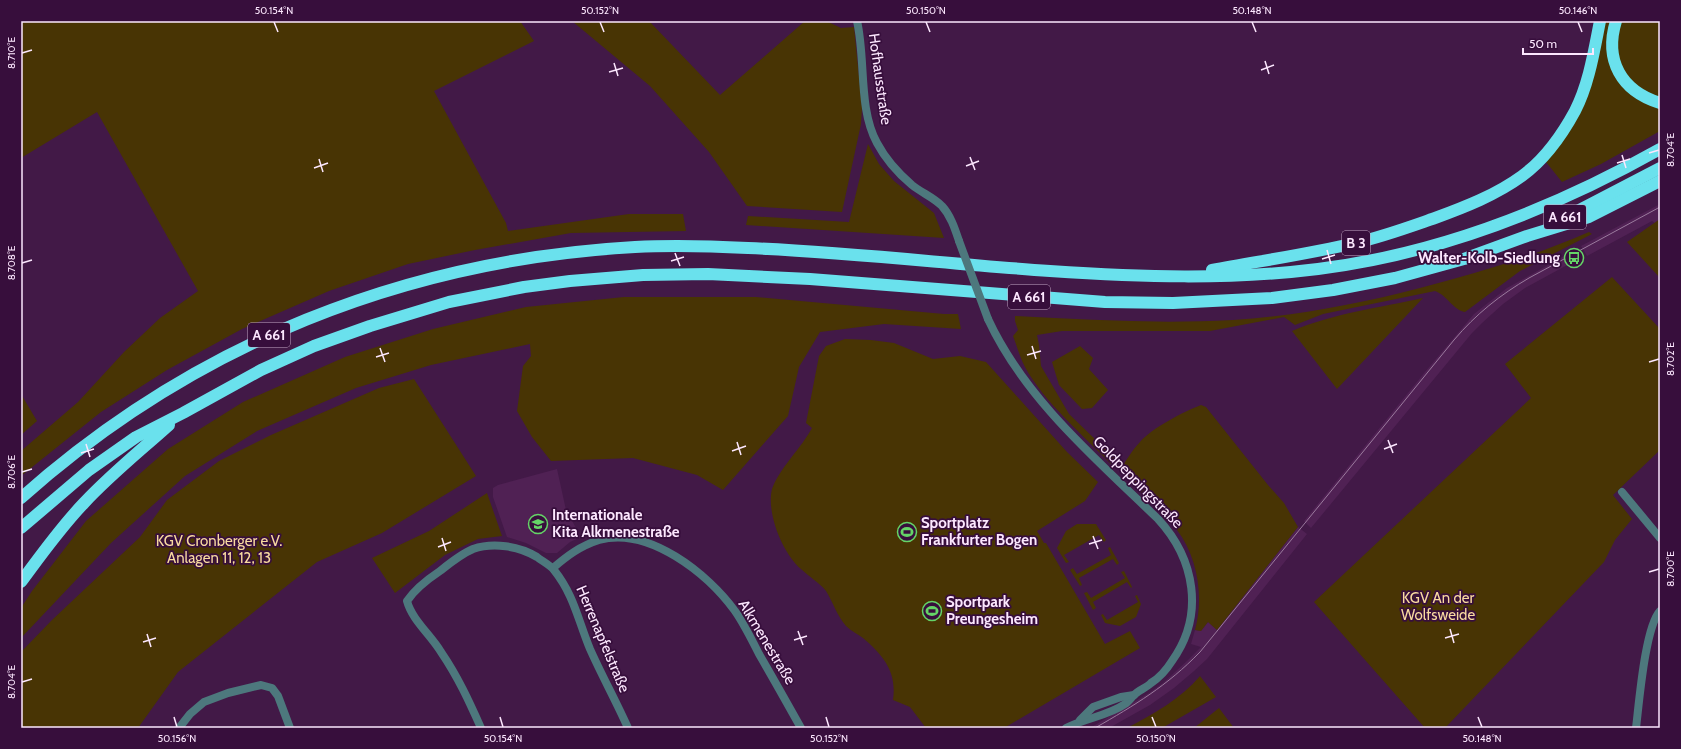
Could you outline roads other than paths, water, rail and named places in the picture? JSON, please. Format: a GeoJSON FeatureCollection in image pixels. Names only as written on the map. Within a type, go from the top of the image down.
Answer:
{"type":"FeatureCollection","features":[{"type":"Feature","properties":{"kind":"highway","name":"B 3"},"geometry":{"type":"LineString","coordinates":[[1179,276],[1356,243],[1418,224],[1483,198],[1522,176],[1545,155],[1575,110],[1585,83],[1600,21]]}},
{"type":"Feature","properties":{"kind":"highway"},"geometry":{"type":"LineString","coordinates":[[1616,21],[1611,44],[1617,69],[1625,81],[1637,93],[1660,103]]}},
{"type":"Feature","properties":{"kind":"highway","name":"A 661"},"geometry":{"type":"LineString","coordinates":[[21,498],[77,450],[124,417],[177,383],[244,347],[289,326],[358,300],[424,279],[480,266],[569,252],[592,250],[638,247],[711,246],[810,250],[1056,272],[1118,275],[1179,276],[1265,274],[1321,269],[1418,249],[1459,237],[1530,212],[1620,172],[1660,149]]}},
{"type":"Feature","properties":{"kind":"highway","name":"A 661"},"geometry":{"type":"LineString","coordinates":[[21,528],[89,470],[136,437],[261,370],[314,346],[370,326],[449,302],[524,287],[570,281],[643,275],[708,274],[810,279],[1105,302],[1220,302],[1272,298],[1332,290],[1396,278],[1464,259],[1527,236],[1660,168]]}},
{"type":"Feature","properties":{"kind":"highway"},"geometry":{"type":"LineString","coordinates":[[1527,236],[1589,217],[1660,181]]}},
{"type":"Feature","properties":{"kind":"highway","name":"A 661"},"geometry":{"type":"LineString","coordinates":[[21,582],[57,533],[83,503],[115,472],[183,413]]}},
{"type":"Feature","properties":{"kind":"street","name":"Hofhausstraße"},"geometry":{"type":"LineString","coordinates":[[857,21],[864,70],[866,109],[872,132],[878,144],[893,166],[904,178],[941,205],[952,220],[988,319]]}},
{"type":"Feature","properties":{"kind":"street","name":"Goldpeppingstraße"},"geometry":{"type":"LineString","coordinates":[[988,319],[1011,360],[1038,398],[1174,538],[1184,558],[1191,581],[1191,610],[1185,637],[1171,662],[1152,683],[1134,695],[1126,704],[1100,716],[1079,721],[1066,728]]}},
{"type":"Feature","properties":{"kind":"street"},"geometry":{"type":"LineString","coordinates":[[1622,492],[1660,538]]}},
{"type":"Feature","properties":{"kind":"street","name":"Alkmenestraße"},"geometry":{"type":"LineString","coordinates":[[553,568],[575,550],[600,540],[624,538],[645,542],[664,550],[682,561],[704,577],[735,611],[801,728]]}},
{"type":"Feature","properties":{"kind":"street","name":"Herrenapfelstraße"},"geometry":{"type":"LineString","coordinates":[[481,728],[473,707],[459,680],[441,651],[414,615],[407,601],[413,593],[434,575],[461,555],[482,547],[508,546],[527,551],[553,568],[568,589],[576,607],[586,638],[604,680],[628,728]]}},
{"type":"Feature","properties":{"kind":"street"},"geometry":{"type":"LineString","coordinates":[[1636,728],[1649,640],[1660,611]]}},
{"type":"Feature","properties":{"kind":"street"},"geometry":{"type":"LineString","coordinates":[[179,728],[190,714],[204,702],[228,692],[260,685],[272,688],[278,696],[290,728]]}},
{"type":"Feature","properties":{"kind":"tram line"},"geometry":{"type":"LineString","coordinates":[[1095,728],[1163,685],[1200,652],[1454,340],[1480,313],[1498,298],[1529,278],[1660,207]]}},
{"type":"Feature","properties":{"kind":"place","name":"Walter-Kolb-Siedlung"},"geometry":{"type":"Point","coordinates":[1574,258]}},
{"type":"Feature","properties":{"kind":"place","name":"Internationale Kita Alkmenestraße"},"geometry":{"type":"Point","coordinates":[538,524]}},
{"type":"Feature","properties":{"kind":"place","name":"Sportplatz Frankfurter Bogen"},"geometry":{"type":"Point","coordinates":[907,532]}},
{"type":"Feature","properties":{"kind":"place","name":"Sportpark Preungesheim"},"geometry":{"type":"Point","coordinates":[932,611]}},
{"type":"Feature","properties":{"kind":"park label","name":"KGV Cronberger e.V. Anlagen 11, 12, 13"},"geometry":{"type":"Point","coordinates":[219,550]}},
{"type":"Feature","properties":{"kind":"park label","name":"KGV An der Wolfsweide"},"geometry":{"type":"Point","coordinates":[1438,606]}}]}
